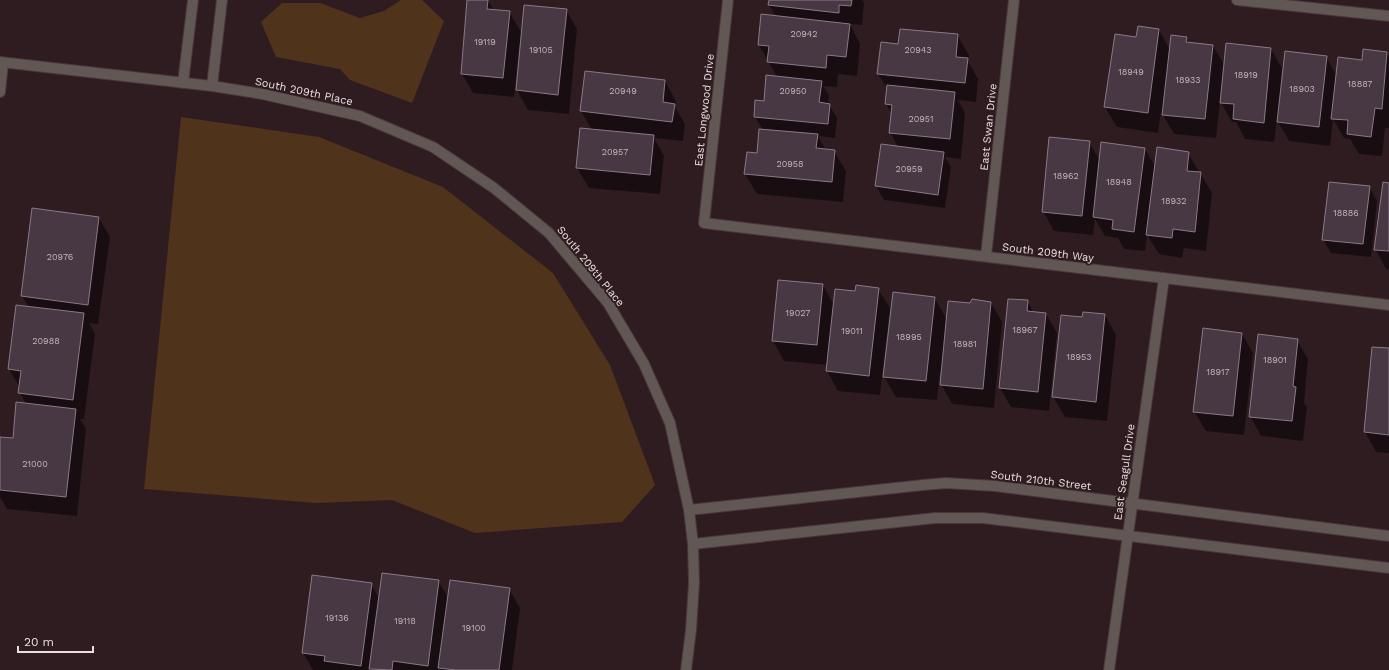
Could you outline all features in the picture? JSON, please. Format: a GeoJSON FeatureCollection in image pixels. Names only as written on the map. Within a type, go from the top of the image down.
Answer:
{"type":"FeatureCollection","features":[{"type":"Feature","properties":{"kind":"street"},"geometry":{"type":"LineString","coordinates":[[183,83],[193,0]]}},
{"type":"Feature","properties":{"kind":"street"},"geometry":{"type":"LineString","coordinates":[[212,86],[222,0]]}},
{"type":"Feature","properties":{"kind":"street","name":"East Longwood Drive"},"geometry":{"type":"LineString","coordinates":[[704,222],[728,0]]}},
{"type":"Feature","properties":{"kind":"street","name":"East Swan Drive"},"geometry":{"type":"LineString","coordinates":[[986,256],[1014,0]]}},
{"type":"Feature","properties":{"kind":"street"},"geometry":{"type":"LineString","coordinates":[[1238,0],[1295,3],[1389,16]]}},
{"type":"Feature","properties":{"kind":"street"},"geometry":{"type":"LineString","coordinates":[[0,92],[2,62]]}},
{"type":"Feature","properties":{"kind":"street","name":"South 209th Place"},"geometry":{"type":"LineString","coordinates":[[2,62],[212,86],[262,94],[360,116],[432,147],[494,188],[549,233],[608,303],[644,364],[670,423],[689,510],[693,544],[694,582],[691,630],[686,670]]}},
{"type":"Feature","properties":{"kind":"street","name":"South 209th Way"},"geometry":{"type":"LineString","coordinates":[[704,222],[1389,305]]}},
{"type":"Feature","properties":{"kind":"street","name":"East Seagull Drive"},"geometry":{"type":"LineString","coordinates":[[1109,670],[1164,278]]}},
{"type":"Feature","properties":{"kind":"street","name":"South 210th Street"},"geometry":{"type":"LineString","coordinates":[[689,510],[946,484],[995,486],[1389,536]]}},
{"type":"Feature","properties":{"kind":"street"},"geometry":{"type":"LineString","coordinates":[[693,544],[935,518],[963,517],[983,518],[1389,568]]}},
{"type":"Feature","properties":{"kind":"shaded area"},"geometry":{"type":"Polygon","coordinates":[[[401,0],[422,0],[444,21],[412,103],[350,80],[340,69],[276,57],[261,22],[282,3],[320,3],[360,18],[384,11],[401,0]]]}},
{"type":"Feature","properties":{"kind":"shaded area"},"geometry":{"type":"Polygon","coordinates":[[[181,117],[319,137],[443,187],[553,273],[610,365],[655,485],[622,522],[475,533],[392,500],[316,503],[144,489],[181,117]]]}},
{"type":"Feature","properties":{"kind":"building"},"geometry":{"type":"Polygon","coordinates":[[[467,0],[488,0],[487,9],[510,11],[503,78],[461,74],[467,0]]]}},
{"type":"Feature","properties":{"kind":"building"},"geometry":{"type":"Polygon","coordinates":[[[769,0],[852,0],[851,6],[839,5],[839,13],[768,5],[769,0]]]}},
{"type":"Feature","properties":{"kind":"building"},"geometry":{"type":"Polygon","coordinates":[[[524,5],[567,9],[558,95],[516,90],[524,5]]]}},
{"type":"Feature","properties":{"kind":"building"},"geometry":{"type":"Polygon","coordinates":[[[761,14],[850,24],[846,57],[827,55],[826,68],[767,62],[769,46],[758,45],[761,14]]]}},
{"type":"Feature","properties":{"kind":"building"},"geometry":{"type":"Polygon","coordinates":[[[1138,26],[1159,29],[1148,113],[1104,107],[1115,34],[1136,37],[1138,26]]]}},
{"type":"Feature","properties":{"kind":"building"},"geometry":{"type":"Polygon","coordinates":[[[900,29],[958,34],[956,57],[968,58],[965,83],[877,74],[881,42],[898,44],[900,29]]]}},
{"type":"Feature","properties":{"kind":"building"},"geometry":{"type":"Polygon","coordinates":[[[1171,35],[1187,37],[1186,42],[1213,45],[1205,119],[1162,115],[1171,35]]]}},
{"type":"Feature","properties":{"kind":"building"},"geometry":{"type":"Polygon","coordinates":[[[1226,43],[1271,48],[1264,123],[1233,119],[1234,104],[1220,103],[1226,43]]]}},
{"type":"Feature","properties":{"kind":"building"},"geometry":{"type":"Polygon","coordinates":[[[1363,49],[1387,52],[1382,109],[1375,108],[1371,137],[1347,134],[1348,120],[1331,119],[1338,57],[1362,60],[1363,49]]]}},
{"type":"Feature","properties":{"kind":"building"},"geometry":{"type":"Polygon","coordinates":[[[1285,51],[1327,56],[1319,127],[1277,122],[1285,51]]]}},
{"type":"Feature","properties":{"kind":"building"},"geometry":{"type":"Polygon","coordinates":[[[585,71],[665,80],[663,102],[675,104],[672,122],[580,111],[585,71]]]}},
{"type":"Feature","properties":{"kind":"building"},"geometry":{"type":"Polygon","coordinates":[[[766,75],[822,81],[819,102],[830,104],[828,124],[754,117],[755,100],[764,101],[766,75]]]}},
{"type":"Feature","properties":{"kind":"building"},"geometry":{"type":"Polygon","coordinates":[[[887,85],[955,92],[950,139],[889,133],[892,105],[885,104],[887,85]]]}},
{"type":"Feature","properties":{"kind":"building"},"geometry":{"type":"Polygon","coordinates":[[[580,128],[654,135],[650,175],[576,168],[580,128]]]}},
{"type":"Feature","properties":{"kind":"building"},"geometry":{"type":"Polygon","coordinates":[[[759,129],[818,134],[816,148],[835,150],[832,182],[744,174],[747,152],[757,153],[759,129]]]}},
{"type":"Feature","properties":{"kind":"building"},"geometry":{"type":"Polygon","coordinates":[[[1049,137],[1090,141],[1082,216],[1042,212],[1049,137]]]}},
{"type":"Feature","properties":{"kind":"building"},"geometry":{"type":"Polygon","coordinates":[[[1101,142],[1145,148],[1134,232],[1112,229],[1113,220],[1093,217],[1101,142]]]}},
{"type":"Feature","properties":{"kind":"building"},"geometry":{"type":"Polygon","coordinates":[[[881,144],[944,152],[938,195],[875,186],[881,144]]]}},
{"type":"Feature","properties":{"kind":"building"},"geometry":{"type":"Polygon","coordinates":[[[1157,147],[1189,152],[1187,171],[1201,172],[1195,232],[1173,229],[1172,238],[1146,235],[1157,147]]]}},
{"type":"Feature","properties":{"kind":"building"},"geometry":{"type":"Polygon","coordinates":[[[1329,182],[1370,186],[1363,244],[1322,240],[1329,182]]]}},
{"type":"Feature","properties":{"kind":"building"},"geometry":{"type":"Polygon","coordinates":[[[1383,182],[1389,183],[1389,251],[1374,250],[1383,182]]]}},
{"type":"Feature","properties":{"kind":"building"},"geometry":{"type":"Polygon","coordinates":[[[32,208],[99,217],[88,305],[21,296],[32,208]]]}},
{"type":"Feature","properties":{"kind":"building"},"geometry":{"type":"Polygon","coordinates":[[[778,280],[823,284],[817,345],[772,341],[778,280]]]}},
{"type":"Feature","properties":{"kind":"building"},"geometry":{"type":"Polygon","coordinates":[[[856,285],[879,288],[869,376],[826,371],[835,289],[855,291],[856,285]]]}},
{"type":"Feature","properties":{"kind":"building"},"geometry":{"type":"Polygon","coordinates":[[[893,292],[935,297],[926,381],[883,377],[893,292]]]}},
{"type":"Feature","properties":{"kind":"building"},"geometry":{"type":"Polygon","coordinates":[[[972,299],[991,302],[983,389],[940,385],[948,301],[970,303],[972,299]]]}},
{"type":"Feature","properties":{"kind":"building"},"geometry":{"type":"Polygon","coordinates":[[[1008,299],[1028,300],[1027,311],[1046,313],[1038,392],[999,388],[1008,299]]]}},
{"type":"Feature","properties":{"kind":"building"},"geometry":{"type":"Polygon","coordinates":[[[16,305],[84,313],[73,400],[18,393],[21,371],[8,369],[16,305]]]}},
{"type":"Feature","properties":{"kind":"building"},"geometry":{"type":"Polygon","coordinates":[[[1083,312],[1105,314],[1096,402],[1052,397],[1061,315],[1082,317],[1083,312]]]}},
{"type":"Feature","properties":{"kind":"building"},"geometry":{"type":"Polygon","coordinates":[[[1203,328],[1242,333],[1233,416],[1193,412],[1203,328]]]}},
{"type":"Feature","properties":{"kind":"building"},"geometry":{"type":"Polygon","coordinates":[[[1258,334],[1298,339],[1293,386],[1296,387],[1292,421],[1249,417],[1258,334]]]}},
{"type":"Feature","properties":{"kind":"building"},"geometry":{"type":"Polygon","coordinates":[[[1372,347],[1389,348],[1389,435],[1364,432],[1372,347]]]}},
{"type":"Feature","properties":{"kind":"building"},"geometry":{"type":"Polygon","coordinates":[[[16,402],[76,409],[66,497],[0,490],[0,437],[13,438],[16,402]]]}},
{"type":"Feature","properties":{"kind":"building"},"geometry":{"type":"Polygon","coordinates":[[[382,573],[439,580],[428,666],[393,661],[392,670],[369,669],[382,573]]]}},
{"type":"Feature","properties":{"kind":"building"},"geometry":{"type":"Polygon","coordinates":[[[312,575],[372,583],[361,666],[324,661],[325,656],[302,653],[312,575]]]}},
{"type":"Feature","properties":{"kind":"building"},"geometry":{"type":"Polygon","coordinates":[[[450,580],[510,588],[499,670],[456,670],[438,668],[450,580]]]}}]}
